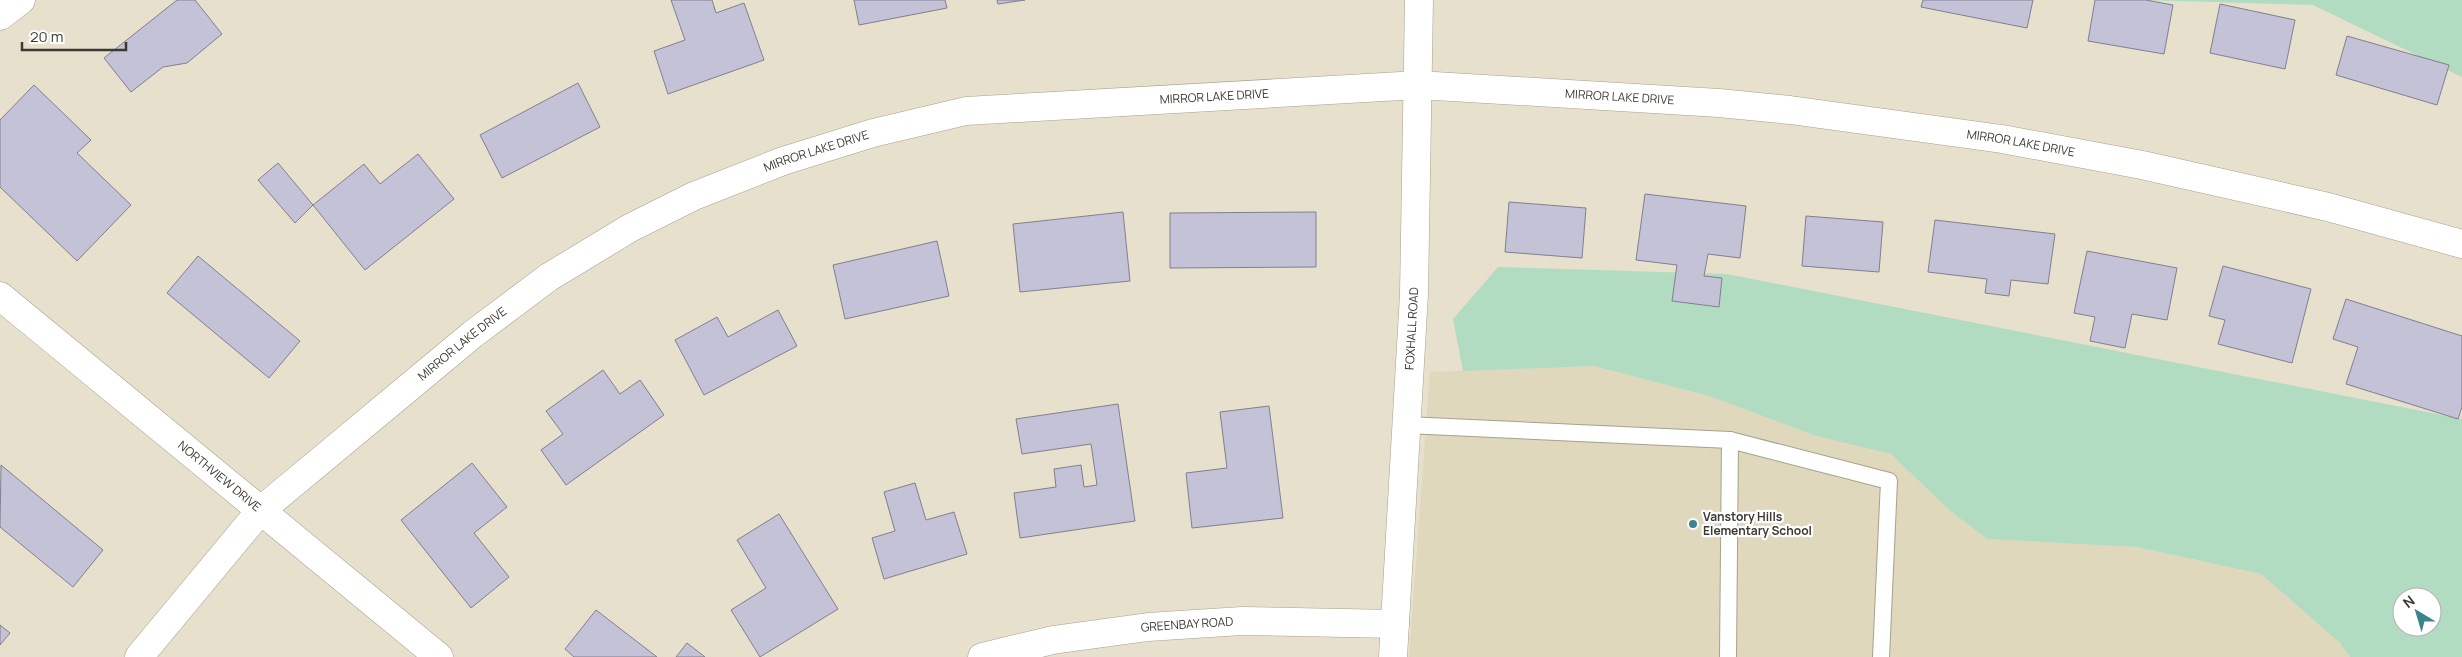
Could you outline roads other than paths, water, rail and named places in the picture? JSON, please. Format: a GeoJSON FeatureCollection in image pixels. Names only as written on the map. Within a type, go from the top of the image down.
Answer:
{"type":"FeatureCollection","features":[{"type":"Feature","properties":{"kind":"street"},"geometry":{"type":"LineString","coordinates":[[0,16],[21,0]]}},
{"type":"Feature","properties":{"kind":"street","name":"FOXHALL ROAD"},"geometry":{"type":"LineString","coordinates":[[1393,657],[1414,294],[1420,0]]}},
{"type":"Feature","properties":{"kind":"street","name":"MIRROR LAKE DRIVE"},"geometry":{"type":"LineString","coordinates":[[139,657],[260,511],[473,334],[549,277],[630,228],[694,196],[783,160],[873,133],[966,111],[1418,86],[1728,104],[1790,110],[2002,139],[2142,165],[2328,207],[2462,244]]}},
{"type":"Feature","properties":{"kind":"street","name":"NORTHVIEW DRIVE"},"geometry":{"type":"LineString","coordinates":[[0,296],[439,657]]}},
{"type":"Feature","properties":{"kind":"street","name":"GREENBAY ROAD"},"geometry":{"type":"LineString","coordinates":[[982,657],[1053,640],[1148,627],[1242,621],[1395,624]]}},
{"type":"Feature","properties":{"kind":"lane"},"geometry":{"type":"LineString","coordinates":[[1406,425],[1730,440],[1889,481],[1881,657]]}},
{"type":"Feature","properties":{"kind":"lane"},"geometry":{"type":"LineString","coordinates":[[1728,657],[1730,440]]}},
{"type":"Feature","properties":{"kind":"place","name":"Vanstory Hills Elementary School"},"geometry":{"type":"Point","coordinates":[1693,524]}}]}
